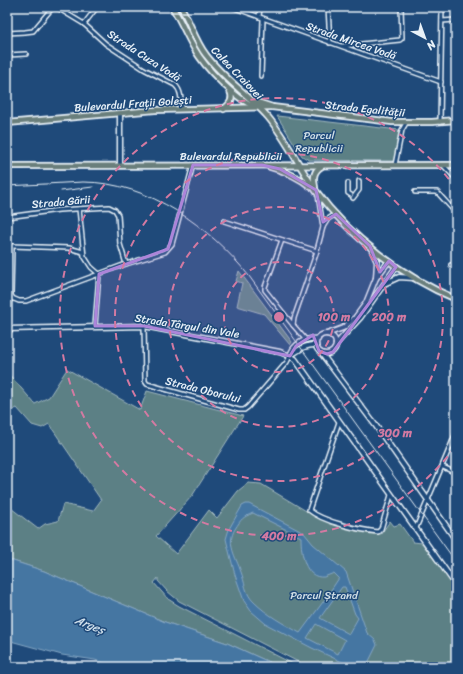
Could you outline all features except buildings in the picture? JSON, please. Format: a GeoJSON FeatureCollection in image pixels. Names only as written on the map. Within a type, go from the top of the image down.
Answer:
{"type":"FeatureCollection","features":[{"type":"Feature","properties":{"kind":"main road"},"geometry":{"type":"LineString","coordinates":[[172,7],[200,58],[226,86],[246,102],[260,109]]}},
{"type":"Feature","properties":{"kind":"main road","name":"Calea Craiovei"},"geometry":{"type":"LineString","coordinates":[[181,7],[205,54],[223,74],[253,101],[275,127],[317,192]]}},
{"type":"Feature","properties":{"kind":"main road"},"geometry":{"type":"LineString","coordinates":[[224,109],[230,103],[232,97],[226,86]]}},
{"type":"Feature","properties":{"kind":"main road"},"geometry":{"type":"LineString","coordinates":[[253,101],[272,108]]}},
{"type":"Feature","properties":{"kind":"main road","name":"Bulevardul Frații Golești"},"geometry":{"type":"LineString","coordinates":[[7,123],[181,109],[272,108]]}},
{"type":"Feature","properties":{"kind":"main road","name":"Strada Egalității"},"geometry":{"type":"LineString","coordinates":[[272,108],[406,123],[456,120]]}},
{"type":"Feature","properties":{"kind":"main road"},"geometry":{"type":"LineString","coordinates":[[120,113],[120,166]]}},
{"type":"Feature","properties":{"kind":"main road"},"geometry":{"type":"LineString","coordinates":[[262,165],[289,173],[304,181],[317,192],[336,214],[370,246],[389,261],[415,279],[456,299]]}},
{"type":"Feature","properties":{"kind":"main road"},"geometry":{"type":"LineString","coordinates":[[317,192],[314,174],[317,169],[324,165]]}},
{"type":"Feature","properties":{"kind":"main road","name":"Bulevardul Republicii"},"geometry":{"type":"LineString","coordinates":[[7,166],[456,165]]}},
{"type":"Feature","properties":{"kind":"main road"},"geometry":{"type":"LineString","coordinates":[[370,246],[377,262],[376,278]]}},
{"type":"Feature","properties":{"kind":"main road"},"geometry":{"type":"LineString","coordinates":[[316,346],[318,339],[322,335],[343,328],[355,318],[366,303],[376,278],[389,261]]}},
{"type":"Feature","properties":{"kind":"main road"},"geometry":{"type":"LineString","coordinates":[[321,353],[327,354],[335,350],[336,344],[360,318],[386,283],[396,266]]}},
{"type":"Feature","properties":{"kind":"main road"},"geometry":{"type":"LineString","coordinates":[[386,283],[399,278],[415,279]]}},
{"type":"Feature","properties":{"kind":"main road","name":"Strada Târgul din Vale"},"geometry":{"type":"LineString","coordinates":[[7,329],[144,326],[280,352],[290,356]]}},
{"type":"Feature","properties":{"kind":"main road"},"geometry":{"type":"LineString","coordinates":[[327,334],[332,336],[336,344]]}},
{"type":"Feature","properties":{"kind":"main road"},"geometry":{"type":"LineString","coordinates":[[290,356],[296,346],[305,340],[318,339]]}},
{"type":"Feature","properties":{"kind":"main road"},"geometry":{"type":"LineString","coordinates":[[290,356],[305,346],[316,346],[372,420],[429,499],[456,540]]}},
{"type":"Feature","properties":{"kind":"main road"},"geometry":{"type":"LineString","coordinates":[[330,353],[330,365]]}},
{"type":"Feature","properties":{"kind":"main road"},"geometry":{"type":"LineString","coordinates":[[290,356],[295,360],[456,585]]}},
{"type":"Feature","properties":{"kind":"street"},"geometry":{"type":"LineString","coordinates":[[7,33],[33,30],[55,7],[84,24],[97,7]]}},
{"type":"Feature","properties":{"kind":"street","name":"Strada Mircea Vodă"},"geometry":{"type":"LineString","coordinates":[[232,7],[441,82]]}},
{"type":"Feature","properties":{"kind":"street"},"geometry":{"type":"LineString","coordinates":[[260,7],[261,76]]}},
{"type":"Feature","properties":{"kind":"street"},"geometry":{"type":"LineString","coordinates":[[328,7],[330,43]]}},
{"type":"Feature","properties":{"kind":"street"},"geometry":{"type":"LineString","coordinates":[[339,46],[400,40],[402,38],[401,7]]}},
{"type":"Feature","properties":{"kind":"street"},"geometry":{"type":"LineString","coordinates":[[440,122],[442,7]]}},
{"type":"Feature","properties":{"kind":"street"},"geometry":{"type":"LineString","coordinates":[[442,20],[456,20]]}},
{"type":"Feature","properties":{"kind":"street","name":"Strada Cuza Vodă"},"geometry":{"type":"LineString","coordinates":[[84,24],[110,46],[144,69],[178,88],[180,92],[181,109]]}},
{"type":"Feature","properties":{"kind":"street"},"geometry":{"type":"LineString","coordinates":[[7,55],[26,54]]}},
{"type":"Feature","properties":{"kind":"street"},"geometry":{"type":"LineString","coordinates":[[395,166],[402,130],[406,123]]}},
{"type":"Feature","properties":{"kind":"street"},"geometry":{"type":"LineString","coordinates":[[443,165],[456,179]]}},
{"type":"Feature","properties":{"kind":"street"},"geometry":{"type":"LineString","coordinates":[[7,296],[19,301],[26,301],[126,264],[165,252],[172,244],[192,166]]}},
{"type":"Feature","properties":{"kind":"street"},"geometry":{"type":"LineString","coordinates":[[348,183],[348,193],[352,197],[359,190],[359,181]]}},
{"type":"Feature","properties":{"kind":"street"},"geometry":{"type":"LineString","coordinates":[[317,192],[323,227]]}},
{"type":"Feature","properties":{"kind":"street"},"geometry":{"type":"LineString","coordinates":[[415,192],[437,192],[456,213]]}},
{"type":"Feature","properties":{"kind":"street","name":"Strada Gării"},"geometry":{"type":"LineString","coordinates":[[7,217],[58,210],[79,210],[109,207],[115,210],[118,215],[120,244],[126,264]]}},
{"type":"Feature","properties":{"kind":"street"},"geometry":{"type":"LineString","coordinates":[[79,210],[83,252],[87,262],[98,274],[95,326]]}},
{"type":"Feature","properties":{"kind":"street"},"geometry":{"type":"LineString","coordinates":[[293,325],[323,227],[328,219],[336,214]]}},
{"type":"Feature","properties":{"kind":"street"},"geometry":{"type":"LineString","coordinates":[[224,221],[316,251]]}},
{"type":"Feature","properties":{"kind":"street"},"geometry":{"type":"LineString","coordinates":[[282,240],[265,290],[305,340]]}},
{"type":"Feature","properties":{"kind":"street"},"geometry":{"type":"LineString","coordinates":[[7,246],[69,248],[83,252]]}},
{"type":"Feature","properties":{"kind":"street"},"geometry":{"type":"LineString","coordinates":[[12,246],[9,272],[11,295],[13,299]]}},
{"type":"Feature","properties":{"kind":"street"},"geometry":{"type":"LineString","coordinates":[[451,265],[456,264]]}},
{"type":"Feature","properties":{"kind":"street"},"geometry":{"type":"LineString","coordinates":[[448,296],[456,295]]}},
{"type":"Feature","properties":{"kind":"street","name":"Strada Oborului"},"geometry":{"type":"LineString","coordinates":[[144,326],[145,381],[147,384],[240,410],[244,410],[248,407],[287,362],[290,356]]}},
{"type":"Feature","properties":{"kind":"street"},"geometry":{"type":"LineString","coordinates":[[339,422],[309,510],[319,516],[344,525],[378,532],[381,529],[392,494]]}},
{"type":"Feature","properties":{"kind":"street"},"geometry":{"type":"LineString","coordinates":[[416,528],[443,467],[456,433]]}},
{"type":"Feature","properties":{"kind":"street"},"geometry":{"type":"LineString","coordinates":[[443,467],[456,473]]}},
{"type":"Feature","properties":{"kind":"highlighted area"},"geometry":{"type":"Polygon","coordinates":[[[193,165],[262,165],[280,169],[316,190],[323,222],[336,214],[370,246],[380,272],[389,261],[396,267],[333,352],[327,354],[319,351],[313,335],[296,346],[290,356],[144,326],[95,326],[99,274],[168,249],[193,165]]]}},
{"type":"Feature","properties":{"kind":"green space","name":"Parcul Republicii"},"geometry":{"type":"Polygon","coordinates":[[[277,116],[399,130],[394,161],[309,160],[302,156],[277,116]]]}},
{"type":"Feature","properties":{"kind":"green space"},"geometry":{"type":"Polygon","coordinates":[[[239,271],[292,342],[290,345],[264,314],[237,306],[242,283],[236,281],[239,271]]]}},
{"type":"Feature","properties":{"kind":"green space","name":"Parcul Ștrand"},"geometry":{"type":"Polygon","coordinates":[[[67,369],[140,410],[147,391],[243,416],[192,496],[156,536],[176,554],[209,510],[217,518],[238,491],[248,483],[261,484],[318,518],[356,531],[381,534],[390,521],[394,526],[400,524],[413,542],[422,543],[456,589],[456,667],[308,667],[179,601],[167,591],[158,581],[158,578],[154,583],[168,599],[179,606],[299,667],[280,667],[227,643],[165,622],[44,571],[7,559],[7,505],[38,529],[45,524],[58,521],[63,504],[93,511],[101,500],[49,424],[42,428],[32,425],[17,408],[7,413],[7,372],[35,404],[49,397],[67,369]]]}},
{"type":"Feature","properties":{"kind":"water"},"geometry":{"type":"Polygon","coordinates":[[[249,504],[304,533],[313,544],[346,572],[367,633],[375,640],[377,645],[366,667],[353,667],[312,648],[266,624],[251,611],[244,601],[235,575],[226,539],[229,529],[242,506],[249,504]],[[253,513],[241,520],[232,535],[231,540],[247,592],[251,599],[264,611],[300,633],[339,578],[334,573],[324,577],[312,574],[303,557],[301,537],[253,513]],[[342,587],[320,618],[349,634],[358,618],[355,614],[345,587],[342,587]],[[316,624],[307,638],[338,654],[345,640],[316,624]]]}},
{"type":"Feature","properties":{"kind":"water","name":"Argeș"},"geometry":{"type":"Polygon","coordinates":[[[7,559],[44,571],[165,622],[227,643],[280,667],[116,667],[95,660],[62,655],[7,640],[7,559]]]}},
{"type":"Feature","properties":{"kind":"railway"},"geometry":{"type":"LineString","coordinates":[[7,186],[83,182],[107,184],[131,190],[154,199],[197,225],[216,241],[249,276],[456,562]]}},
{"type":"Feature","properties":{"kind":"railway"},"geometry":{"type":"LineString","coordinates":[[61,191],[93,187]]}}]}
